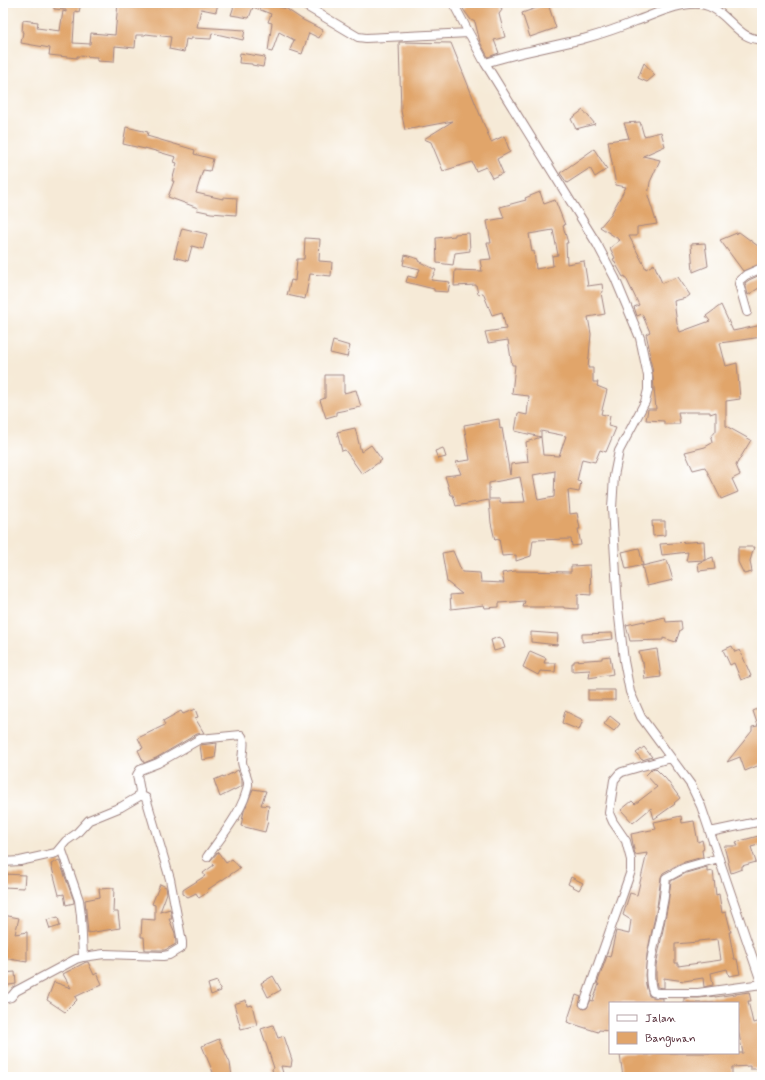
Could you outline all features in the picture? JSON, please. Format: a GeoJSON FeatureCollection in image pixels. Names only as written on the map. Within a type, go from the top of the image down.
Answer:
{"type":"FeatureCollection","features":[{"type":"Feature","properties":{"kind":"street"},"geometry":{"type":"LineString","coordinates":[[301,3],[358,37],[366,38],[469,33]]}},
{"type":"Feature","properties":{"kind":"street"},"geometry":{"type":"LineString","coordinates":[[452,3],[486,63],[597,244],[615,278],[640,338],[648,376],[648,390],[645,402],[619,451],[614,476],[612,515],[618,608],[624,661],[630,692],[641,717],[670,758],[691,784],[701,806],[719,858],[762,985],[698,993],[653,992],[651,986],[652,953],[660,918],[666,878],[684,868],[719,858]]}},
{"type":"Feature","properties":{"kind":"street"},"geometry":{"type":"LineString","coordinates":[[486,63],[528,51],[584,38],[670,9],[688,5],[700,4],[711,7],[723,15],[740,32],[750,38],[762,39]]}},
{"type":"Feature","properties":{"kind":"street"},"geometry":{"type":"LineString","coordinates":[[747,312],[739,284],[740,280],[746,275],[762,268]]}},
{"type":"Feature","properties":{"kind":"street"},"geometry":{"type":"LineString","coordinates":[[140,795],[137,775],[140,770],[161,762],[200,740],[238,734],[243,736],[242,764],[248,781],[248,786],[239,810],[207,858]]}},
{"type":"Feature","properties":{"kind":"street"},"geometry":{"type":"LineString","coordinates":[[584,1004],[631,871],[631,860],[626,840],[613,822],[609,813],[614,780],[622,772],[670,758]]}},
{"type":"Feature","properties":{"kind":"street"},"geometry":{"type":"LineString","coordinates":[[3,862],[20,861],[52,854],[58,851],[66,840],[76,834],[89,820],[121,807],[140,795]]}},
{"type":"Feature","properties":{"kind":"street"},"geometry":{"type":"LineString","coordinates":[[3,999],[11,997],[16,991],[76,959],[104,954],[163,956],[169,955],[182,947],[170,879],[146,798],[140,795]]}},
{"type":"Feature","properties":{"kind":"street"},"geometry":{"type":"LineString","coordinates":[[710,832],[762,821]]}},
{"type":"Feature","properties":{"kind":"street"},"geometry":{"type":"LineString","coordinates":[[61,848],[79,900],[82,916],[83,957]]}},
{"type":"Feature","properties":{"kind":"building"},"geometry":{"type":"Polygon","coordinates":[[[54,3],[81,3],[79,12],[75,11],[73,43],[90,44],[91,33],[115,35],[118,3],[218,3],[216,12],[201,9],[197,27],[245,30],[243,40],[212,33],[211,39],[186,39],[184,52],[169,49],[171,37],[146,34],[136,35],[135,48],[115,46],[114,62],[97,61],[97,57],[77,56],[77,58],[49,55],[50,48],[21,43],[23,20],[38,22],[37,28],[60,31],[63,11],[66,12],[66,10],[54,9],[54,3]]]}},
{"type":"Feature","properties":{"kind":"building"},"geometry":{"type":"Polygon","coordinates":[[[235,3],[281,3],[279,7],[288,9],[303,20],[323,30],[319,38],[309,33],[302,54],[290,50],[294,40],[279,32],[272,52],[268,51],[272,23],[268,22],[271,14],[253,7],[249,18],[231,15],[235,3]]]}},
{"type":"Feature","properties":{"kind":"building"},"geometry":{"type":"Polygon","coordinates":[[[471,3],[499,3],[502,10],[499,14],[505,37],[494,40],[499,53],[488,57],[480,42],[475,22],[471,20],[463,9],[471,3]]]}},
{"type":"Feature","properties":{"kind":"building"},"geometry":{"type":"Polygon","coordinates":[[[548,4],[556,28],[530,37],[522,13],[548,4]]]}},
{"type":"Feature","properties":{"kind":"building"},"geometry":{"type":"Polygon","coordinates":[[[399,42],[451,43],[491,142],[504,136],[510,152],[497,159],[503,173],[492,178],[486,167],[476,171],[472,162],[443,171],[431,142],[424,139],[453,121],[405,130],[401,111],[399,42]]]}},
{"type":"Feature","properties":{"kind":"building"},"geometry":{"type":"Polygon","coordinates":[[[240,53],[265,57],[263,67],[239,63],[240,53]]]}},
{"type":"Feature","properties":{"kind":"building"},"geometry":{"type":"Polygon","coordinates":[[[644,63],[655,75],[647,82],[638,78],[644,63]]]}},
{"type":"Feature","properties":{"kind":"building"},"geometry":{"type":"Polygon","coordinates":[[[583,110],[595,124],[576,129],[571,119],[583,110]]]}},
{"type":"Feature","properties":{"kind":"building"},"geometry":{"type":"Polygon","coordinates":[[[640,122],[644,136],[661,132],[665,146],[643,156],[660,160],[650,182],[648,196],[657,224],[637,227],[637,236],[629,236],[646,269],[654,264],[662,283],[678,277],[690,295],[686,298],[674,301],[677,324],[680,332],[710,321],[706,316],[721,305],[733,331],[762,325],[762,337],[720,343],[726,366],[737,363],[740,399],[726,401],[726,426],[751,440],[736,465],[740,475],[732,479],[738,492],[721,499],[705,467],[693,470],[685,452],[705,447],[712,443],[711,437],[716,431],[716,412],[710,414],[710,412],[678,412],[680,424],[664,424],[664,421],[646,420],[648,409],[656,409],[652,367],[649,356],[651,356],[646,334],[650,332],[642,314],[637,316],[634,307],[639,305],[625,276],[623,277],[613,259],[615,258],[610,248],[620,240],[600,227],[611,214],[626,187],[616,185],[608,141],[629,138],[624,123],[640,122]]]}},
{"type":"Feature","properties":{"kind":"building"},"geometry":{"type":"Polygon","coordinates":[[[126,127],[148,132],[147,136],[195,150],[194,154],[213,159],[210,171],[203,170],[196,193],[223,199],[223,197],[237,198],[236,215],[197,210],[198,208],[168,197],[174,181],[172,181],[177,163],[174,162],[176,157],[145,148],[123,144],[126,127]]]}},
{"type":"Feature","properties":{"kind":"building"},"geometry":{"type":"Polygon","coordinates":[[[594,149],[607,169],[595,177],[590,168],[567,183],[560,173],[594,149]]]}},
{"type":"Feature","properties":{"kind":"building"},"geometry":{"type":"Polygon","coordinates":[[[540,192],[544,204],[555,200],[565,225],[563,226],[568,243],[566,243],[567,264],[584,261],[588,286],[602,284],[603,292],[601,293],[605,314],[588,317],[591,334],[588,368],[593,368],[593,382],[598,382],[597,386],[607,390],[601,414],[610,416],[608,426],[616,428],[606,452],[600,450],[595,462],[582,459],[577,481],[581,482],[579,492],[568,490],[570,514],[577,513],[581,545],[572,546],[571,539],[533,540],[531,556],[516,561],[516,555],[502,556],[499,539],[495,540],[491,523],[489,500],[456,506],[445,476],[461,474],[456,462],[470,460],[464,425],[499,419],[500,429],[502,428],[510,475],[511,464],[528,462],[526,442],[541,437],[515,431],[518,413],[527,415],[529,396],[512,394],[515,365],[512,365],[508,340],[488,343],[485,332],[506,329],[502,312],[492,315],[483,293],[478,294],[476,285],[454,286],[455,270],[482,271],[480,260],[491,259],[487,243],[491,243],[487,221],[504,218],[500,207],[526,200],[525,198],[540,192]],[[553,230],[529,234],[532,252],[534,251],[536,269],[553,266],[552,256],[558,255],[553,230]],[[541,431],[543,455],[559,456],[566,436],[541,431]],[[555,471],[533,475],[538,500],[554,497],[555,471]],[[520,477],[489,483],[489,499],[500,499],[500,503],[525,502],[520,477]]]}},
{"type":"Feature","properties":{"kind":"building"},"geometry":{"type":"Polygon","coordinates":[[[182,228],[207,234],[203,249],[192,246],[188,261],[174,257],[182,228]]]}},
{"type":"Feature","properties":{"kind":"building"},"geometry":{"type":"Polygon","coordinates":[[[739,232],[762,249],[762,263],[743,271],[720,240],[739,232]]]}},
{"type":"Feature","properties":{"kind":"building"},"geometry":{"type":"Polygon","coordinates":[[[469,233],[470,251],[455,253],[453,265],[437,263],[436,238],[469,233]]]}},
{"type":"Feature","properties":{"kind":"building"},"geometry":{"type":"Polygon","coordinates":[[[305,238],[320,239],[319,261],[332,262],[331,276],[310,274],[305,299],[287,295],[291,280],[295,281],[297,259],[304,259],[305,238]]]}},
{"type":"Feature","properties":{"kind":"building"},"geometry":{"type":"Polygon","coordinates":[[[705,243],[708,266],[693,272],[691,244],[705,243]]]}},
{"type":"Feature","properties":{"kind":"building"},"geometry":{"type":"Polygon","coordinates":[[[405,255],[419,259],[418,261],[436,270],[431,280],[450,282],[448,292],[434,291],[434,289],[406,282],[408,276],[416,278],[420,269],[403,265],[405,255]]]}},
{"type":"Feature","properties":{"kind":"building"},"geometry":{"type":"Polygon","coordinates":[[[762,274],[762,286],[748,295],[745,283],[762,274]]]}},
{"type":"Feature","properties":{"kind":"building"},"geometry":{"type":"Polygon","coordinates":[[[333,341],[350,346],[347,357],[330,353],[333,341]]]}},
{"type":"Feature","properties":{"kind":"building"},"geometry":{"type":"Polygon","coordinates":[[[325,375],[344,375],[344,393],[356,390],[361,407],[336,412],[336,415],[326,418],[320,400],[325,398],[325,375]]]}},
{"type":"Feature","properties":{"kind":"building"},"geometry":{"type":"Polygon","coordinates":[[[355,428],[361,452],[371,445],[382,460],[362,474],[345,450],[342,451],[337,432],[355,428]]]}},
{"type":"Feature","properties":{"kind":"building"},"geometry":{"type":"Polygon","coordinates":[[[443,448],[446,457],[438,459],[435,451],[443,448]]]}},
{"type":"Feature","properties":{"kind":"building"},"geometry":{"type":"Polygon","coordinates":[[[652,521],[665,521],[665,535],[653,536],[652,521]]]}},
{"type":"Feature","properties":{"kind":"building"},"geometry":{"type":"Polygon","coordinates":[[[704,541],[705,560],[686,561],[688,552],[662,555],[660,544],[704,541]]]}},
{"type":"Feature","properties":{"kind":"building"},"geometry":{"type":"Polygon","coordinates":[[[738,547],[754,547],[750,561],[752,572],[744,574],[738,562],[738,547]]]}},
{"type":"Feature","properties":{"kind":"building"},"geometry":{"type":"Polygon","coordinates":[[[639,548],[643,565],[626,569],[622,552],[639,548]]]}},
{"type":"Feature","properties":{"kind":"building"},"geometry":{"type":"Polygon","coordinates":[[[453,551],[462,572],[480,573],[481,582],[504,583],[502,573],[515,571],[571,572],[571,566],[590,565],[591,595],[578,594],[578,609],[564,607],[523,607],[525,601],[499,603],[499,607],[485,608],[484,605],[451,609],[450,595],[462,594],[447,582],[442,553],[453,551]]]}},
{"type":"Feature","properties":{"kind":"building"},"geometry":{"type":"Polygon","coordinates":[[[713,557],[715,569],[699,571],[698,563],[713,557]]]}},
{"type":"Feature","properties":{"kind":"building"},"geometry":{"type":"Polygon","coordinates":[[[667,560],[673,580],[647,586],[642,566],[667,560]]]}},
{"type":"Feature","properties":{"kind":"building"},"geometry":{"type":"Polygon","coordinates":[[[665,617],[666,622],[681,621],[682,629],[680,630],[676,642],[663,638],[663,640],[630,641],[626,625],[665,617]]]}},
{"type":"Feature","properties":{"kind":"building"},"geometry":{"type":"Polygon","coordinates":[[[531,632],[558,634],[557,645],[531,642],[531,632]]]}},
{"type":"Feature","properties":{"kind":"building"},"geometry":{"type":"Polygon","coordinates":[[[612,633],[613,639],[582,642],[582,634],[612,633]]]}},
{"type":"Feature","properties":{"kind":"building"},"geometry":{"type":"Polygon","coordinates":[[[499,637],[502,639],[505,648],[494,651],[491,640],[499,637]]]}},
{"type":"Feature","properties":{"kind":"building"},"geometry":{"type":"Polygon","coordinates":[[[732,646],[735,652],[740,650],[751,676],[741,680],[734,663],[730,665],[723,650],[732,646]]]}},
{"type":"Feature","properties":{"kind":"building"},"geometry":{"type":"Polygon","coordinates":[[[657,649],[661,677],[645,679],[643,662],[639,652],[657,649]]]}},
{"type":"Feature","properties":{"kind":"building"},"geometry":{"type":"Polygon","coordinates":[[[530,651],[546,658],[544,663],[556,663],[555,672],[540,671],[538,675],[523,667],[530,651]]]}},
{"type":"Feature","properties":{"kind":"building"},"geometry":{"type":"Polygon","coordinates":[[[610,656],[613,674],[589,678],[590,670],[572,671],[572,663],[574,663],[574,661],[602,659],[602,657],[610,656]]]}},
{"type":"Feature","properties":{"kind":"building"},"geometry":{"type":"Polygon","coordinates":[[[588,690],[615,690],[615,700],[588,700],[588,690]]]}},
{"type":"Feature","properties":{"kind":"building"},"geometry":{"type":"Polygon","coordinates":[[[762,707],[762,764],[745,771],[740,757],[727,762],[752,731],[752,727],[758,726],[753,711],[762,707]]]}},
{"type":"Feature","properties":{"kind":"building"},"geometry":{"type":"Polygon","coordinates":[[[195,709],[198,717],[195,718],[204,733],[197,734],[156,758],[144,763],[138,750],[143,748],[138,738],[165,725],[163,721],[181,711],[183,714],[195,709]]]}},
{"type":"Feature","properties":{"kind":"building"},"geometry":{"type":"Polygon","coordinates":[[[565,711],[583,720],[579,730],[562,723],[565,711]]]}},
{"type":"Feature","properties":{"kind":"building"},"geometry":{"type":"Polygon","coordinates":[[[610,716],[620,724],[614,731],[604,724],[610,716]]]}},
{"type":"Feature","properties":{"kind":"building"},"geometry":{"type":"Polygon","coordinates":[[[217,743],[215,758],[202,760],[200,745],[217,743]]]}},
{"type":"Feature","properties":{"kind":"building"},"geometry":{"type":"Polygon","coordinates":[[[644,747],[652,757],[642,760],[636,753],[644,747]]]}},
{"type":"Feature","properties":{"kind":"building"},"geometry":{"type":"Polygon","coordinates":[[[655,768],[666,779],[680,798],[674,803],[675,804],[654,819],[651,808],[633,823],[621,810],[632,801],[635,804],[657,787],[646,775],[655,768]]]}},
{"type":"Feature","properties":{"kind":"building"},"geometry":{"type":"Polygon","coordinates":[[[238,770],[242,780],[242,786],[220,797],[214,780],[223,776],[223,778],[238,770]]]}},
{"type":"Feature","properties":{"kind":"building"},"geometry":{"type":"Polygon","coordinates":[[[253,789],[266,791],[261,805],[269,806],[268,821],[265,832],[241,826],[244,811],[253,789]]]}},
{"type":"Feature","properties":{"kind":"building"},"geometry":{"type":"Polygon","coordinates":[[[681,816],[682,823],[694,821],[698,842],[702,840],[704,849],[702,850],[703,857],[681,863],[663,873],[661,877],[657,907],[647,954],[645,975],[649,996],[663,998],[663,1002],[609,1002],[609,1031],[599,1030],[598,1032],[567,1022],[576,995],[581,997],[579,1005],[583,1009],[587,1008],[591,1000],[593,1001],[599,984],[597,984],[607,956],[610,957],[616,931],[629,934],[631,920],[623,915],[630,893],[637,895],[647,853],[635,855],[631,834],[656,829],[654,822],[681,816]]]}},
{"type":"Feature","properties":{"kind":"building"},"geometry":{"type":"Polygon","coordinates":[[[762,835],[762,844],[751,847],[756,862],[742,866],[742,869],[731,873],[724,846],[738,846],[736,842],[762,835]]]}},
{"type":"Feature","properties":{"kind":"building"},"geometry":{"type":"Polygon","coordinates":[[[218,852],[226,863],[232,859],[240,868],[207,890],[208,892],[199,898],[196,893],[188,897],[183,894],[183,890],[205,876],[203,873],[214,865],[210,861],[218,852]]]}},
{"type":"Feature","properties":{"kind":"building"},"geometry":{"type":"Polygon","coordinates":[[[59,860],[74,901],[74,903],[66,905],[64,894],[59,895],[51,864],[59,860]]]}},
{"type":"Feature","properties":{"kind":"building"},"geometry":{"type":"Polygon","coordinates":[[[707,867],[707,872],[713,871],[716,895],[719,894],[722,913],[726,912],[731,932],[729,932],[734,959],[737,959],[740,974],[729,976],[727,969],[711,973],[713,985],[704,987],[703,978],[684,981],[664,978],[664,988],[657,987],[656,966],[671,881],[686,873],[707,867]],[[718,939],[675,944],[675,963],[678,963],[678,966],[721,960],[718,939]]]}},
{"type":"Feature","properties":{"kind":"building"},"geometry":{"type":"Polygon","coordinates":[[[3,874],[25,875],[24,888],[3,887],[3,874]]]}},
{"type":"Feature","properties":{"kind":"building"},"geometry":{"type":"Polygon","coordinates":[[[571,877],[583,883],[579,890],[568,884],[571,877]]]}},
{"type":"Feature","properties":{"kind":"building"},"geometry":{"type":"Polygon","coordinates":[[[160,884],[166,887],[167,893],[160,912],[170,909],[172,919],[169,919],[175,933],[176,944],[165,950],[145,950],[144,937],[141,937],[142,919],[155,920],[155,905],[152,904],[160,884]]]}},
{"type":"Feature","properties":{"kind":"building"},"geometry":{"type":"Polygon","coordinates":[[[114,888],[113,912],[118,912],[120,928],[88,933],[85,900],[100,897],[99,889],[114,888]]]}},
{"type":"Feature","properties":{"kind":"building"},"geometry":{"type":"Polygon","coordinates":[[[3,915],[19,918],[15,934],[27,932],[27,962],[3,958],[3,915]]]}},
{"type":"Feature","properties":{"kind":"building"},"geometry":{"type":"Polygon","coordinates":[[[58,917],[60,926],[50,929],[47,920],[58,917]]]}},
{"type":"Feature","properties":{"kind":"building"},"geometry":{"type":"Polygon","coordinates":[[[88,962],[94,975],[97,973],[102,984],[75,997],[77,1000],[65,1012],[47,1000],[54,982],[71,988],[63,974],[88,962]]]}},
{"type":"Feature","properties":{"kind":"building"},"geometry":{"type":"Polygon","coordinates":[[[15,972],[16,984],[3,986],[3,973],[15,972]]]}},
{"type":"Feature","properties":{"kind":"building"},"geometry":{"type":"Polygon","coordinates":[[[273,976],[281,990],[268,997],[261,983],[273,976]]]}},
{"type":"Feature","properties":{"kind":"building"},"geometry":{"type":"Polygon","coordinates":[[[217,981],[221,991],[211,995],[208,984],[217,981]]]}},
{"type":"Feature","properties":{"kind":"building"},"geometry":{"type":"Polygon","coordinates":[[[749,992],[751,1001],[748,1001],[753,1023],[762,1021],[762,1057],[759,1057],[759,1069],[750,1069],[750,1066],[732,1067],[732,1077],[623,1077],[620,1055],[623,1054],[743,1053],[739,1035],[739,1002],[684,1002],[684,998],[715,997],[749,992]]]}},
{"type":"Feature","properties":{"kind":"building"},"geometry":{"type":"Polygon","coordinates":[[[246,1000],[247,1006],[252,1005],[257,1025],[241,1029],[234,1004],[246,1000]]]}},
{"type":"Feature","properties":{"kind":"building"},"geometry":{"type":"Polygon","coordinates":[[[273,1025],[278,1038],[284,1036],[292,1060],[291,1067],[281,1066],[284,1077],[274,1077],[272,1069],[274,1068],[261,1029],[273,1025]]]}},
{"type":"Feature","properties":{"kind":"building"},"geometry":{"type":"Polygon","coordinates":[[[219,1039],[230,1063],[232,1077],[215,1077],[202,1046],[219,1039]]]}}]}
